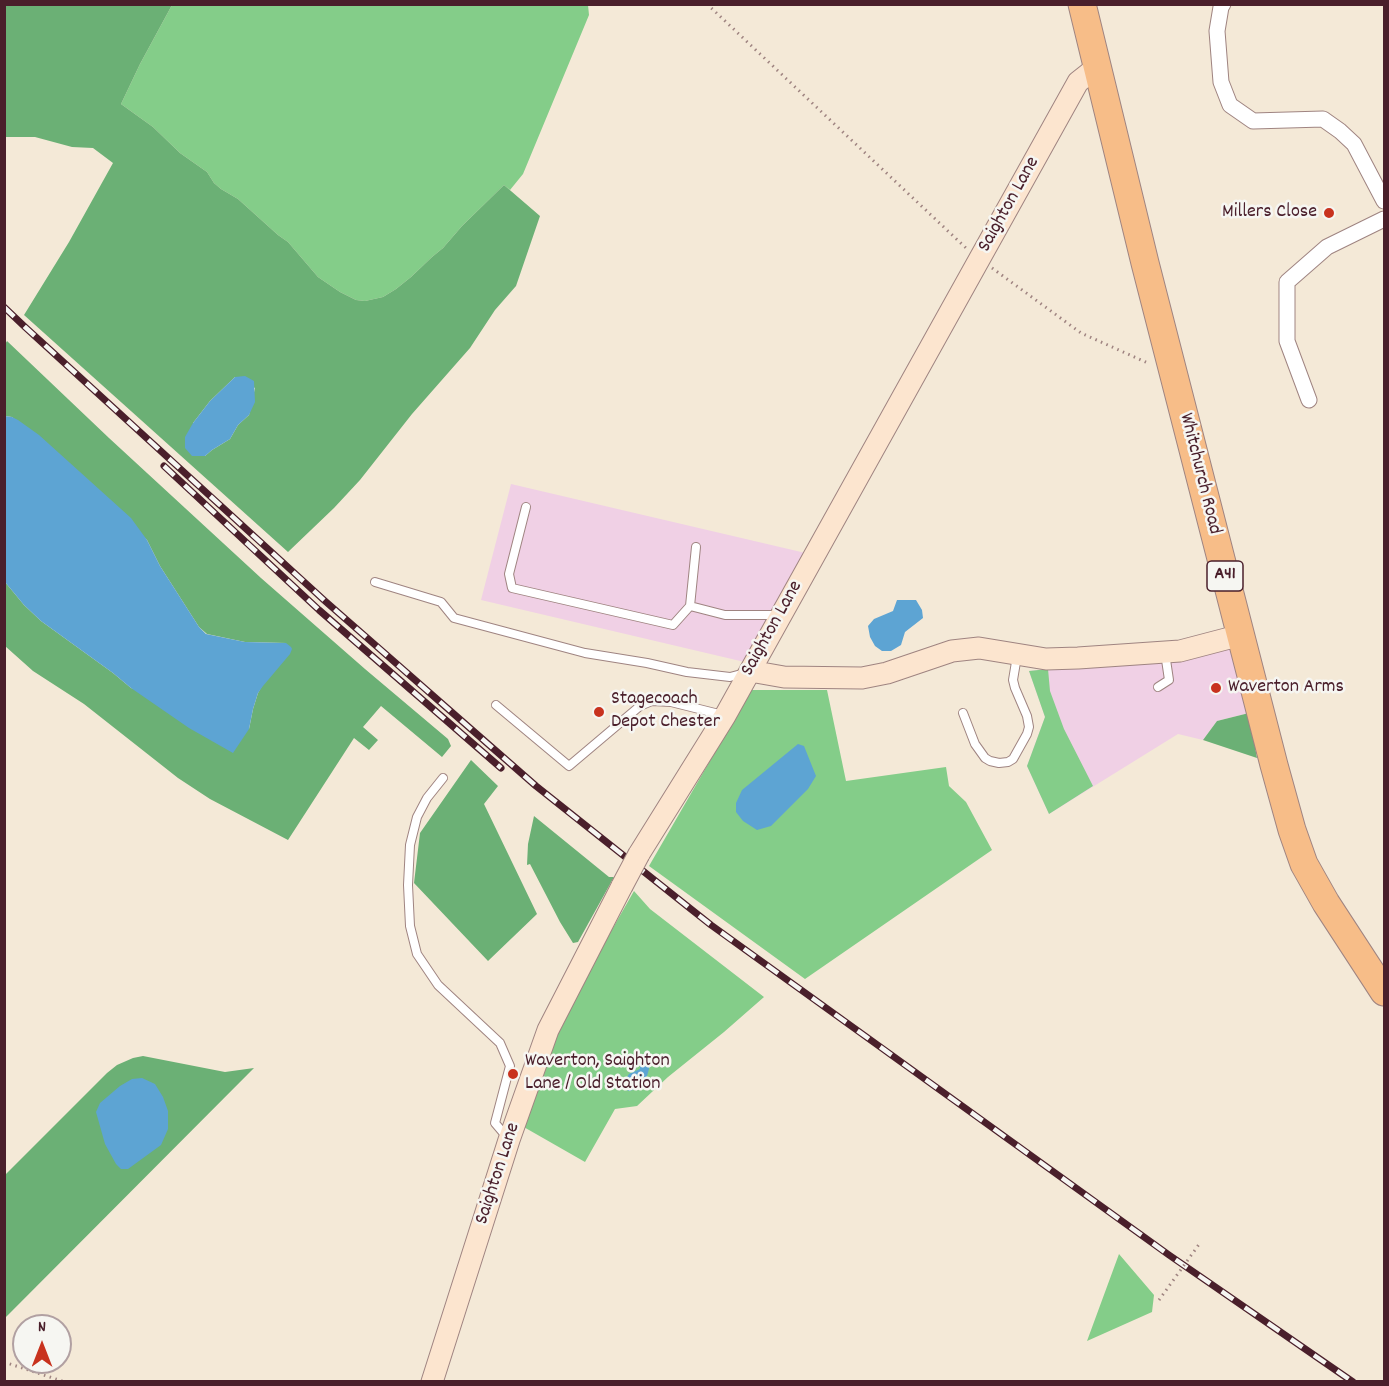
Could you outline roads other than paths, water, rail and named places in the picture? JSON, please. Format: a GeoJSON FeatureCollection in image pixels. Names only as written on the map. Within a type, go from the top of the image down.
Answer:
{"type":"FeatureCollection","features":[{"type":"Feature","properties":{"kind":"highway","name":"Whitchurch Road"},"geometry":{"type":"LineString","coordinates":[[1082,4],[1172,367],[1292,830],[1304,864],[1326,903],[1384,992]]}},
{"type":"Feature","properties":{"kind":"street"},"geometry":{"type":"LineString","coordinates":[[1223,4],[1217,31],[1221,82],[1230,105],[1253,121],[1323,119],[1354,144],[1384,201]]}},
{"type":"Feature","properties":{"kind":"street","name":"Saighton Lane"},"geometry":{"type":"LineString","coordinates":[[432,1382],[509,1140],[548,1030],[639,854],[725,716],[1078,82],[1097,67]]}},
{"type":"Feature","properties":{"kind":"street"},"geometry":{"type":"LineString","coordinates":[[1309,400],[1287,341],[1287,282],[1327,247],[1384,219]]}},
{"type":"Feature","properties":{"kind":"street"},"geometry":{"type":"LineString","coordinates":[[750,671],[784,677],[862,678],[887,673],[952,651],[979,648],[1046,659],[1078,658],[1180,651],[1241,635]]}},
{"type":"Feature","properties":{"kind":"lane"},"geometry":{"type":"LineString","coordinates":[[526,507],[509,574],[512,588],[674,625],[690,606],[696,547]]}},
{"type":"Feature","properties":{"kind":"lane"},"geometry":{"type":"LineString","coordinates":[[375,582],[441,602],[454,618],[585,653],[687,672],[730,677],[750,671]]}},
{"type":"Feature","properties":{"kind":"lane"},"geometry":{"type":"LineString","coordinates":[[690,606],[725,615],[781,615]]}},
{"type":"Feature","properties":{"kind":"lane"},"geometry":{"type":"LineString","coordinates":[[1158,687],[1169,680],[1165,652]]}},
{"type":"Feature","properties":{"kind":"lane"},"geometry":{"type":"LineString","coordinates":[[963,713],[975,744],[985,758],[999,763],[1013,759],[1029,728],[1027,716],[1013,680],[1017,654]]}},
{"type":"Feature","properties":{"kind":"lane"},"geometry":{"type":"LineString","coordinates":[[496,705],[569,766],[640,705],[652,701],[671,702],[725,716]]}},
{"type":"Feature","properties":{"kind":"lane"},"geometry":{"type":"LineString","coordinates":[[443,778],[427,798],[417,817],[410,845],[408,885],[410,926],[417,954],[438,985],[500,1043],[510,1066],[495,1123],[509,1140]]}},
{"type":"Feature","properties":{"kind":"water"},"geometry":{"type":"Polygon","coordinates":[[[245,376],[254,381],[255,402],[249,415],[238,425],[230,439],[205,456],[192,456],[185,448],[185,437],[193,423],[210,401],[235,377],[245,376]]]}},
{"type":"Feature","properties":{"kind":"water"},"geometry":{"type":"Polygon","coordinates":[[[5,416],[18,420],[39,435],[131,518],[147,540],[160,566],[199,627],[206,634],[245,642],[286,643],[291,647],[290,654],[258,693],[249,729],[233,753],[189,728],[41,621],[5,582],[5,416]]]}},
{"type":"Feature","properties":{"kind":"water"},"geometry":{"type":"Polygon","coordinates":[[[897,600],[916,600],[922,610],[923,618],[905,632],[901,645],[891,651],[882,651],[875,646],[868,626],[874,619],[893,611],[897,600]]]}},
{"type":"Feature","properties":{"kind":"water"},"geometry":{"type":"Polygon","coordinates":[[[798,744],[804,746],[816,776],[808,789],[771,826],[757,830],[743,821],[736,812],[736,803],[742,790],[798,744]]]}},
{"type":"Feature","properties":{"kind":"water"},"geometry":{"type":"Polygon","coordinates":[[[644,1060],[649,1062],[647,1076],[633,1090],[628,1091],[624,1082],[629,1074],[640,1069],[640,1063],[644,1060]]]}},
{"type":"Feature","properties":{"kind":"water"},"geometry":{"type":"Polygon","coordinates":[[[142,1078],[155,1084],[163,1097],[168,1111],[168,1129],[161,1145],[128,1169],[121,1169],[105,1144],[96,1112],[100,1103],[120,1086],[132,1079],[142,1078]]]}},
{"type":"Feature","properties":{"kind":"railway"},"geometry":{"type":"LineString","coordinates":[[4,307],[325,601],[536,786],[711,925],[1169,1255],[1353,1382]]}},
{"type":"Feature","properties":{"kind":"railway"},"geometry":{"type":"LineString","coordinates":[[164,466],[319,610],[501,768]]}},
{"type":"Feature","properties":{"kind":"place","name":"Millers Close"},"geometry":{"type":"Point","coordinates":[1329,213]}},
{"type":"Feature","properties":{"kind":"place","name":"Waverton Arms"},"geometry":{"type":"Point","coordinates":[1216,688]}},
{"type":"Feature","properties":{"kind":"place","name":"Stagecoach Depot Chester"},"geometry":{"type":"Point","coordinates":[599,712]}},
{"type":"Feature","properties":{"kind":"place","name":"Waverton, Saighton Lane / Old Station"},"geometry":{"type":"Point","coordinates":[513,1074]}}]}
